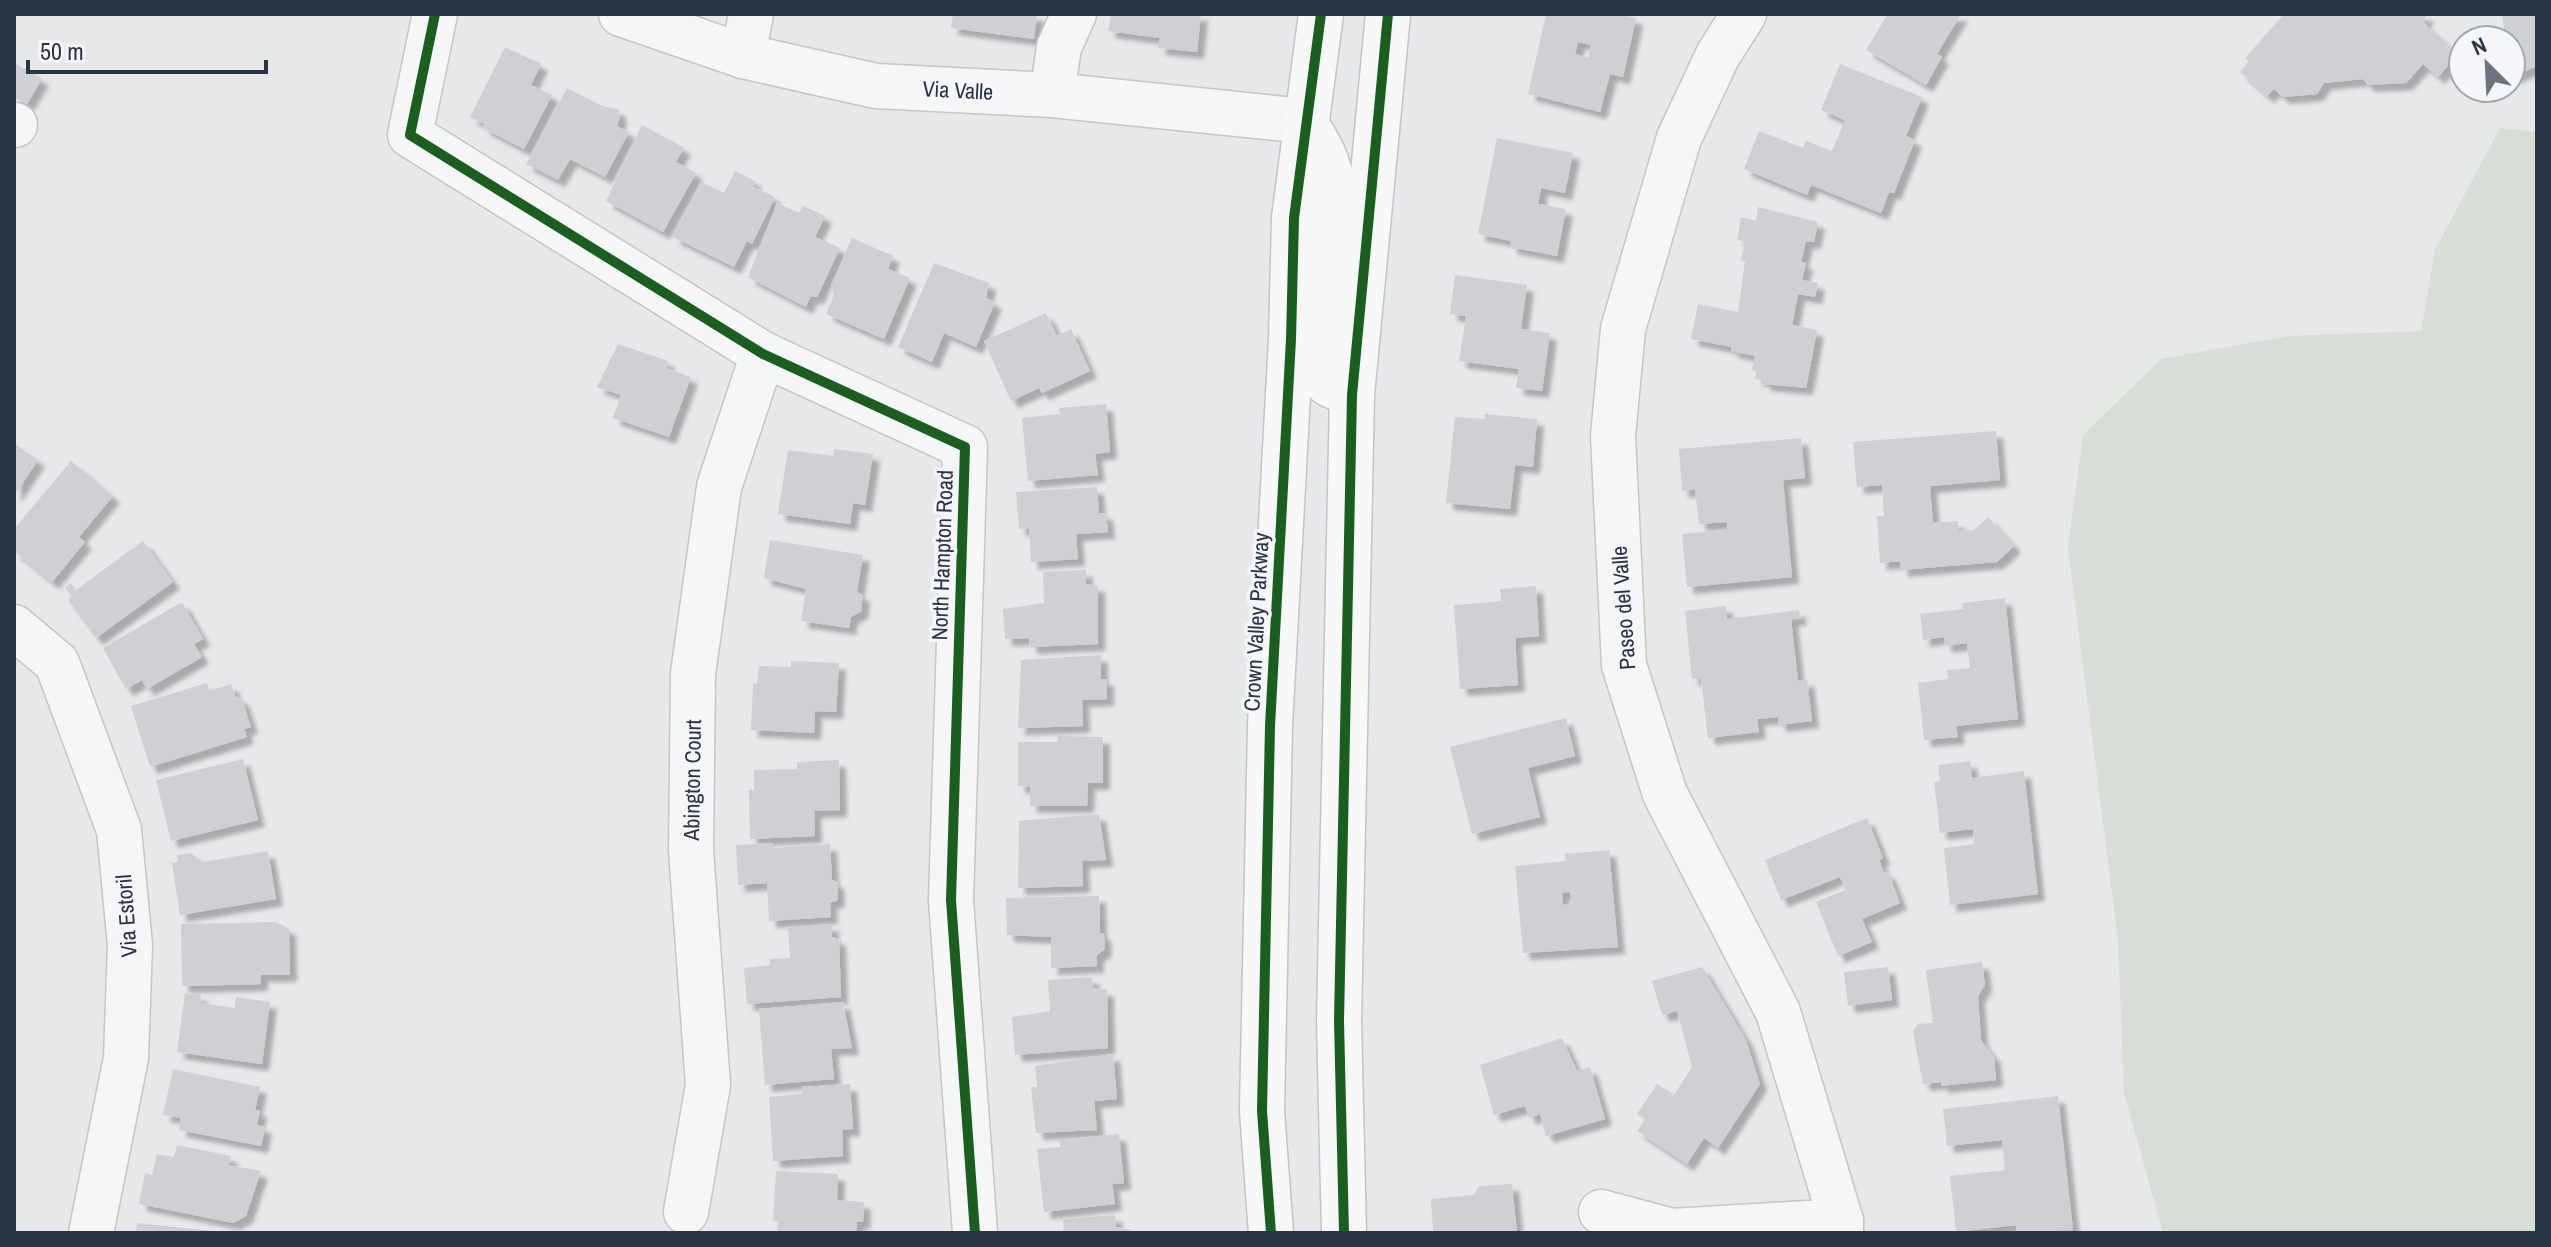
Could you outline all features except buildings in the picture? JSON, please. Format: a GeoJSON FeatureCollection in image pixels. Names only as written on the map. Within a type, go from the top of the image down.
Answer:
{"type":"FeatureCollection","features":[{"type":"Feature","properties":{"kind":"main road","name":"Crown Valley Parkway"},"geometry":{"type":"LineString","coordinates":[[1271,1233],[1262,1111],[1270,726],[1291,339],[1294,218],[1304,121],[1321,14]]}},
{"type":"Feature","properties":{"kind":"main road"},"geometry":{"type":"LineString","coordinates":[[1352,14],[1345,53],[1337,75],[1325,97],[1304,121],[1322,148],[1332,178],[1325,354],[1328,384],[1352,395]]}},
{"type":"Feature","properties":{"kind":"main road"},"geometry":{"type":"LineString","coordinates":[[1344,1233],[1339,1021],[1352,395],[1388,14]]}},
{"type":"Feature","properties":{"kind":"street","name":"North Hampton Road"},"geometry":{"type":"LineString","coordinates":[[435,14],[410,135],[763,354],[965,447],[951,900],[975,1233]]}},
{"type":"Feature","properties":{"kind":"street","name":"Via Valle"},"geometry":{"type":"LineString","coordinates":[[621,14],[747,35],[876,86],[1052,95],[1304,121]]}},
{"type":"Feature","properties":{"kind":"street"},"geometry":{"type":"LineString","coordinates":[[1052,95],[1059,47],[1074,14]]}},
{"type":"Feature","properties":{"kind":"street","name":"Paseo del Valle"},"geometry":{"type":"LineString","coordinates":[[1744,14],[1718,55],[1679,138],[1623,329],[1613,436],[1624,665],[1665,794],[1778,1012],[1841,1227]]}},
{"type":"Feature","properties":{"kind":"street","name":"Abington Court"},"geometry":{"type":"LineString","coordinates":[[686,1212],[708,1085],[691,850],[693,674],[719,487],[763,354]]}},
{"type":"Feature","properties":{"kind":"street","name":"Via Estoril"},"geometry":{"type":"LineString","coordinates":[[14,627],[57,663],[119,830],[130,945],[126,1058],[91,1233]]}},
{"type":"Feature","properties":{"kind":"street"},"geometry":{"type":"LineString","coordinates":[[1601,1212],[1672,1231],[1841,1227]]}},
{"type":"Feature","properties":{"kind":"shaded area"},"geometry":{"type":"Polygon","coordinates":[[[2500,128],[2537,132],[2537,1233],[2163,1233],[2124,1093],[2118,940],[2068,548],[2083,435],[2161,359],[2288,336],[2421,331],[2435,250],[2500,128]]]}},
{"type":"Feature","properties":{"kind":"cycle path"},"geometry":{"type":"LineString","coordinates":[[435,14],[410,135],[763,354],[965,447],[951,900],[975,1233]]}},
{"type":"Feature","properties":{"kind":"cycle path"},"geometry":{"type":"LineString","coordinates":[[1271,1233],[1262,1111],[1270,726],[1291,339],[1294,218],[1321,14]]}},
{"type":"Feature","properties":{"kind":"cycle path"},"geometry":{"type":"LineString","coordinates":[[1344,1233],[1339,1021],[1352,395],[1388,14]]}}]}
